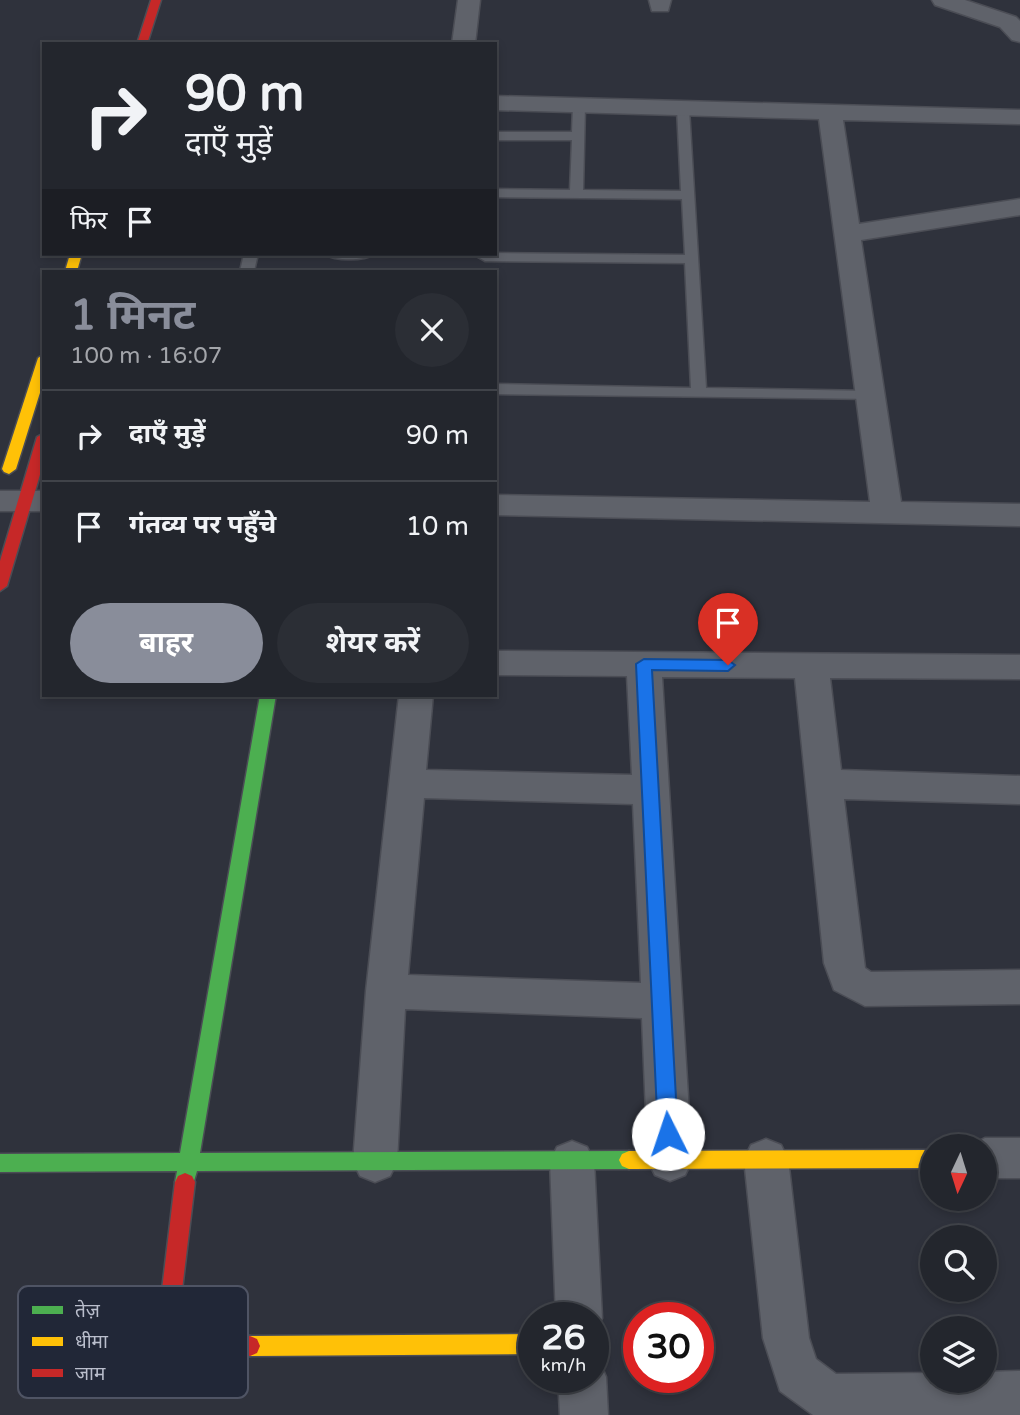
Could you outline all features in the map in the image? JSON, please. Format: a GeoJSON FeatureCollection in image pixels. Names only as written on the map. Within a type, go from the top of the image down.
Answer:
{"type":"FeatureCollection","features":[{"type":"Feature","properties":{"kind":"street"},"geometry":{"type":"LineString","coordinates":[[143,42],[156,0]]}},
{"type":"Feature","properties":{"kind":"street"},"geometry":{"type":"LineString","coordinates":[[463,42],[469,0]]}},
{"type":"Feature","properties":{"kind":"street"},"geometry":{"type":"LineString","coordinates":[[955,1],[1016,23]]}},
{"type":"Feature","properties":{"kind":"street"},"geometry":{"type":"LineString","coordinates":[[497,103],[1020,117]]}},
{"type":"Feature","properties":{"kind":"street"},"geometry":{"type":"LineString","coordinates":[[830,112],[887,513]]}},
{"type":"Feature","properties":{"kind":"street"},"geometry":{"type":"LineString","coordinates":[[847,234],[1020,207]]}},
{"type":"Feature","properties":{"kind":"street"},"geometry":{"type":"LineString","coordinates":[[0,586],[42,369]]}},
{"type":"Feature","properties":{"kind":"street"},"geometry":{"type":"LineString","coordinates":[[17,500],[42,442]]}},
{"type":"Feature","properties":{"kind":"street"},"geometry":{"type":"LineString","coordinates":[[497,505],[1020,515]]}},
{"type":"Feature","properties":{"kind":"street"},"geometry":{"type":"LineString","coordinates":[[497,663],[1020,667]]}},
{"type":"Feature","properties":{"kind":"street"},"geometry":{"type":"LineString","coordinates":[[644,664],[659,1001],[670,1161]]}},
{"type":"Feature","properties":{"kind":"street"},"geometry":{"type":"LineString","coordinates":[[811,666],[848,978],[865,989],[1020,987]]}},
{"type":"Feature","properties":{"kind":"street"},"geometry":{"type":"LineString","coordinates":[[172,1286],[187,1163],[268,697]]}},
{"type":"Feature","properties":{"kind":"street"},"geometry":{"type":"LineString","coordinates":[[375,1162],[386,991],[415,697]]}},
{"type":"Feature","properties":{"kind":"street"},"geometry":{"type":"LineString","coordinates":[[823,784],[1020,790]]}},
{"type":"Feature","properties":{"kind":"street"},"geometry":{"type":"LineString","coordinates":[[406,785],[648,790]]}},
{"type":"Feature","properties":{"kind":"street"},"geometry":{"type":"LineString","coordinates":[[386,991],[659,1001]]}},
{"type":"Feature","properties":{"kind":"street"},"geometry":{"type":"LineString","coordinates":[[998,1158],[1020,1158]]}},
{"type":"Feature","properties":{"kind":"street"},"geometry":{"type":"LineString","coordinates":[[0,1163],[920,1159]]}},
{"type":"Feature","properties":{"kind":"street"},"geometry":{"type":"LineString","coordinates":[[766,1160],[786,1338],[797,1374],[829,1398],[1020,1395]]}},
{"type":"Feature","properties":{"kind":"street"},"geometry":{"type":"LineString","coordinates":[[572,1161],[578,1302]]}},
{"type":"Feature","properties":{"kind":"street"},"geometry":{"type":"LineString","coordinates":[[248,1346],[518,1345]]}},
{"type":"Feature","properties":{"kind":"street"},"geometry":{"type":"LineString","coordinates":[[583,1393],[584,1415]]}},
{"type":"Feature","properties":{"kind":"lane"},"geometry":{"type":"LineString","coordinates":[[576,194],[579,106]]}},
{"type":"Feature","properties":{"kind":"lane"},"geometry":{"type":"LineString","coordinates":[[683,109],[699,393]]}},
{"type":"Feature","properties":{"kind":"lane"},"geometry":{"type":"LineString","coordinates":[[497,135],[578,136]]}},
{"type":"Feature","properties":{"kind":"lane"},"geometry":{"type":"LineString","coordinates":[[497,193],[688,195]]}},
{"type":"Feature","properties":{"kind":"lane"},"geometry":{"type":"LineString","coordinates":[[485,257],[691,259]]}},
{"type":"Feature","properties":{"kind":"lane"},"geometry":{"type":"LineString","coordinates":[[497,389],[870,396]]}},
{"type":"Feature","properties":{"kind":"traffic: fast"},"geometry":{"type":"LineString","coordinates":[[185,1182],[268,697]]}},
{"type":"Feature","properties":{"kind":"traffic: fast"},"geometry":{"type":"LineString","coordinates":[[0,1163],[629,1160]]}},
{"type":"Feature","properties":{"kind":"traffic: slow"},"geometry":{"type":"LineString","coordinates":[[71,270],[75,256]]}},
{"type":"Feature","properties":{"kind":"traffic: slow"},"geometry":{"type":"LineString","coordinates":[[9,469],[42,364]]}},
{"type":"Feature","properties":{"kind":"traffic: slow"},"geometry":{"type":"LineString","coordinates":[[629,1160],[920,1159]]}},
{"type":"Feature","properties":{"kind":"traffic: slow"},"geometry":{"type":"LineString","coordinates":[[250,1346],[518,1344]]}},
{"type":"Feature","properties":{"kind":"traffic: jam"},"geometry":{"type":"LineString","coordinates":[[143,42],[156,0]]}},
{"type":"Feature","properties":{"kind":"traffic: jam"},"geometry":{"type":"LineString","coordinates":[[0,586],[42,444]]}},
{"type":"Feature","properties":{"kind":"traffic: jam"},"geometry":{"type":"LineString","coordinates":[[172,1286],[185,1182]]}},
{"type":"Feature","properties":{"kind":"route"},"geometry":{"type":"LineString","coordinates":[[668,1134],[648,790],[644,664],[728,665]]}}]}
